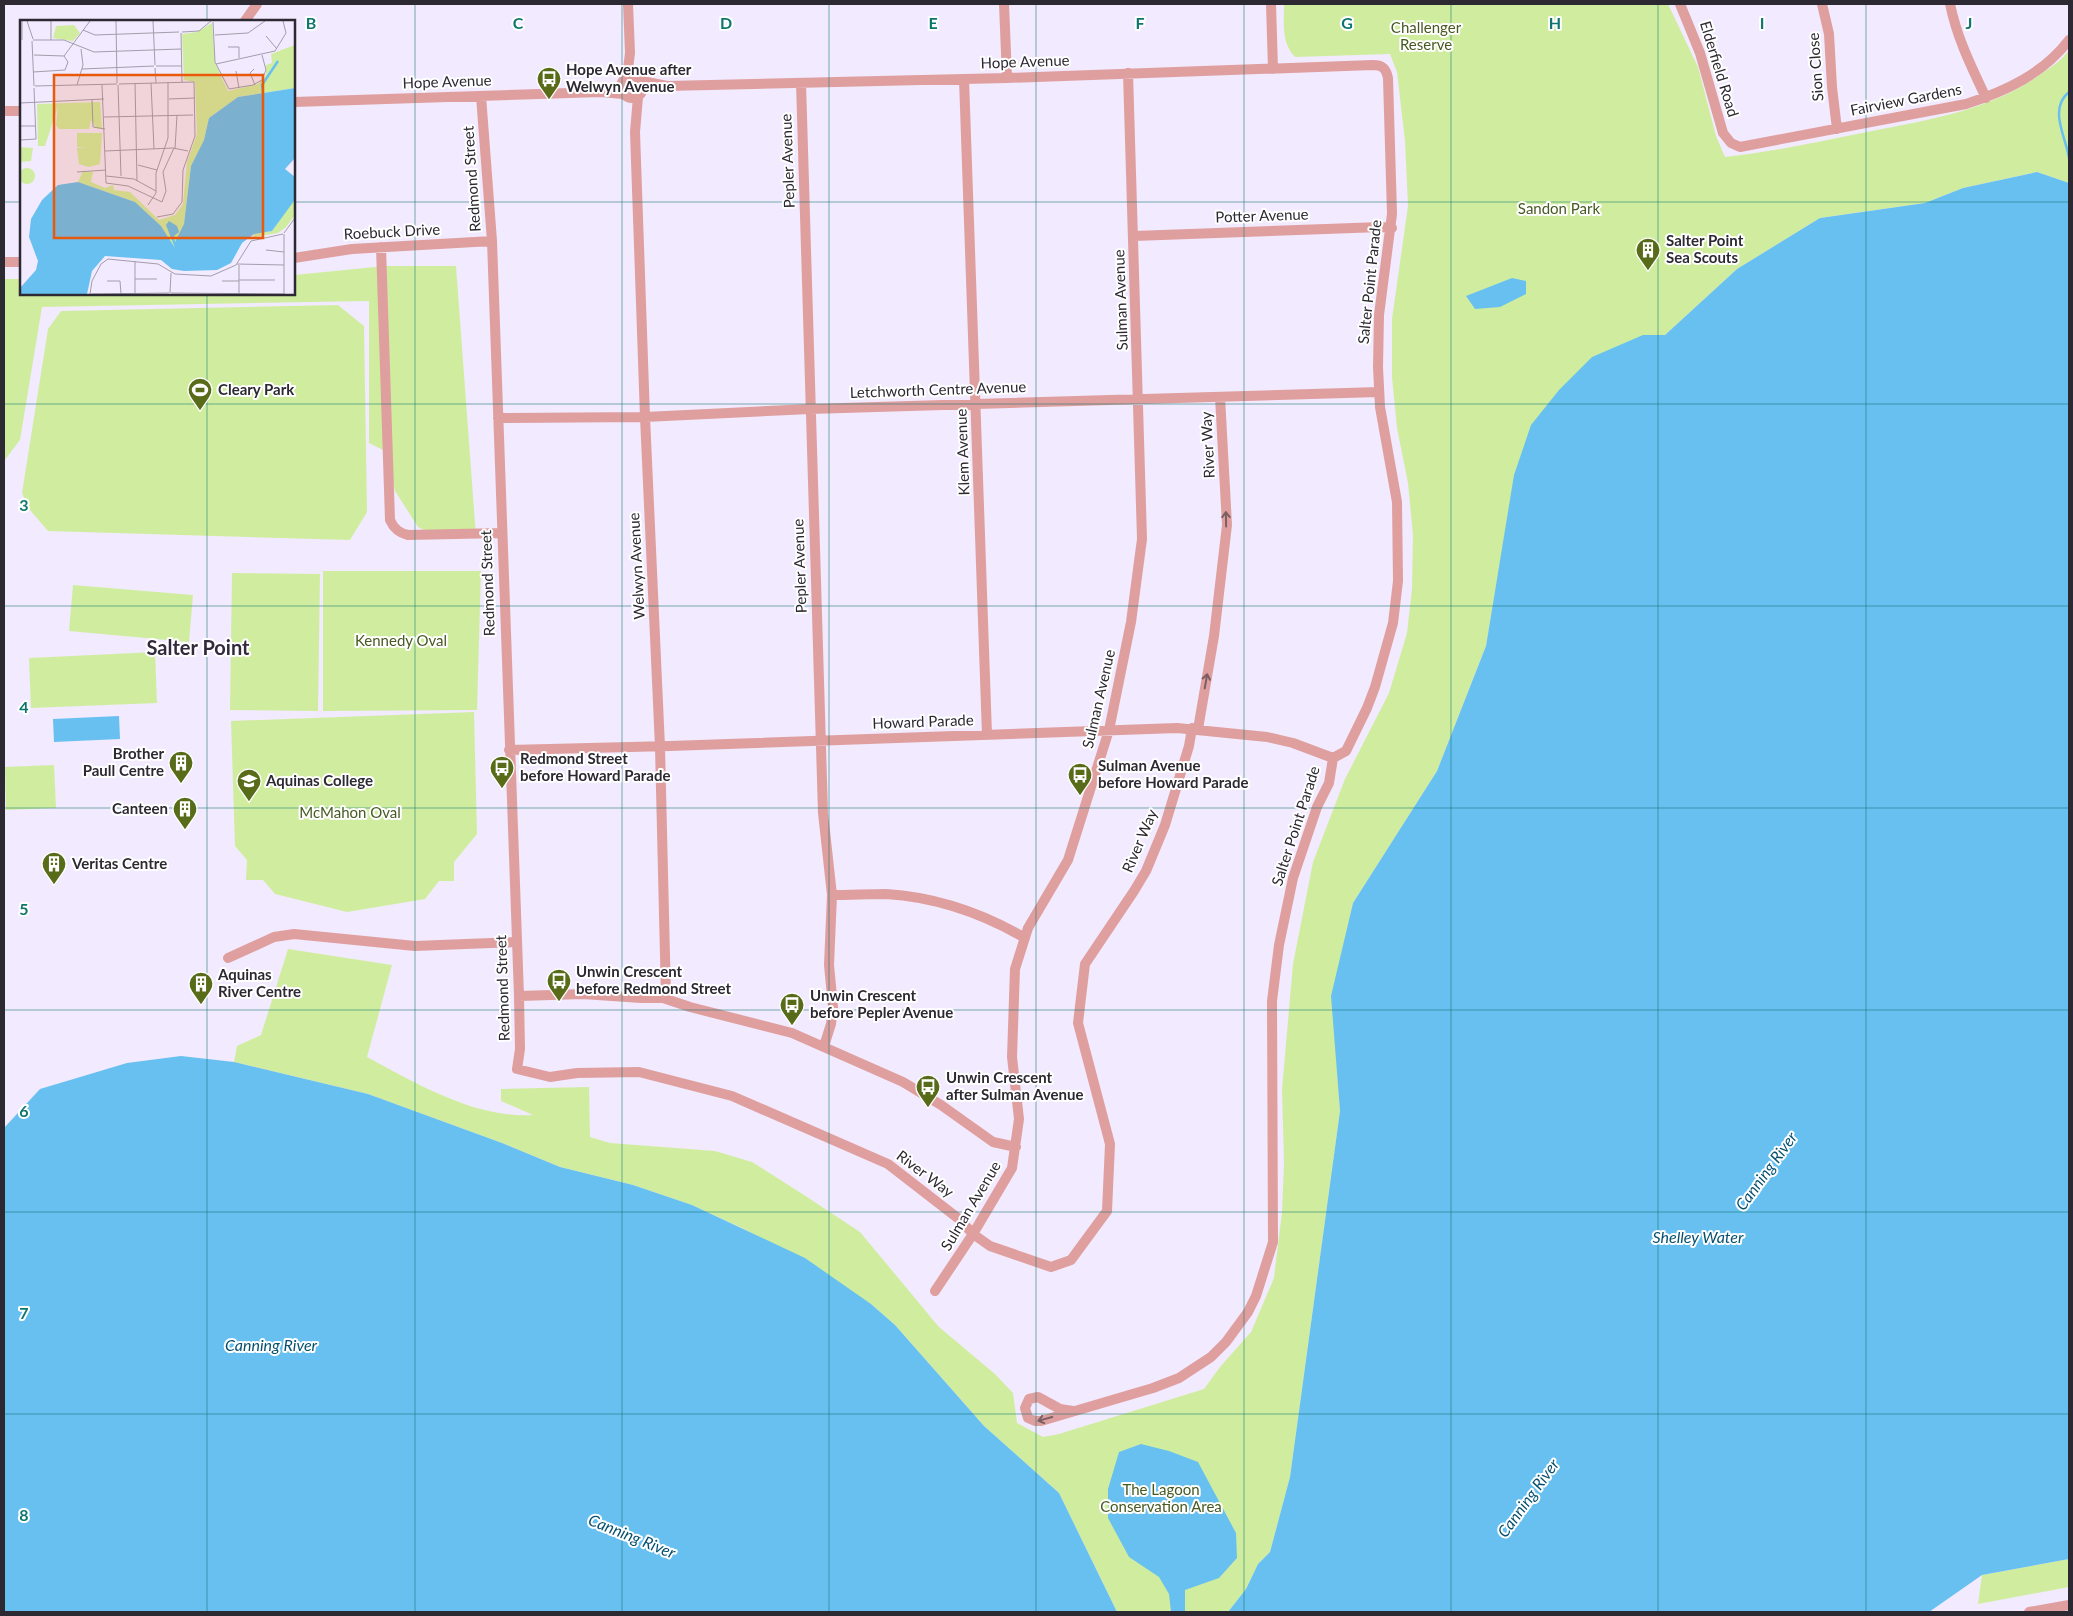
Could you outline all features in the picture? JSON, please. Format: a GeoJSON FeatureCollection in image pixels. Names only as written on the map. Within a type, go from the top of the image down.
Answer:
{"type":"FeatureCollection","features":[{"type":"Feature","properties":{"kind":"street"},"geometry":{"type":"LineString","coordinates":[[246,20],[257,4]]}},
{"type":"Feature","properties":{"kind":"street","name":"Welwyn Avenue"},"geometry":{"type":"LineString","coordinates":[[628,4],[630,90],[635,132],[645,417],[660,747],[666,998]]}},
{"type":"Feature","properties":{"kind":"street"},"geometry":{"type":"LineString","coordinates":[[1004,4],[1007,78]]}},
{"type":"Feature","properties":{"kind":"street"},"geometry":{"type":"LineString","coordinates":[[1271,4],[1273,69]]}},
{"type":"Feature","properties":{"kind":"street","name":"Elderfield Road"},"geometry":{"type":"LineString","coordinates":[[1680,4],[1700,53],[1723,133],[1731,143]]}},
{"type":"Feature","properties":{"kind":"street","name":"Sion Close"},"geometry":{"type":"LineString","coordinates":[[1822,4],[1829,34],[1832,87],[1837,128]]}},
{"type":"Feature","properties":{"kind":"street"},"geometry":{"type":"LineString","coordinates":[[1950,4],[1963,50],[1986,98]]}},
{"type":"Feature","properties":{"kind":"street","name":"Fairview Gardens"},"geometry":{"type":"LineString","coordinates":[[1731,143],[1743,146],[1966,104],[1986,98],[2013,87],[2030,76],[2047,64],[2069,40]]}},
{"type":"Feature","properties":{"kind":"street","name":"Welwyn Avenue"},"geometry":{"type":"LineString","coordinates":[[630,53],[643,87],[630,90]]}},
{"type":"Feature","properties":{"kind":"street","name":"Hope Avenue"},"geometry":{"type":"LineString","coordinates":[[295,102],[601,92],[667,86],[1007,78],[1373,65],[1383,67]]}},
{"type":"Feature","properties":{"kind":"street","name":"Salter Point Parade"},"geometry":{"type":"LineString","coordinates":[[1073,1411],[1153,1388],[1179,1378],[1211,1357],[1226,1342],[1248,1312],[1256,1296],[1272,1242],[1272,1001],[1279,945],[1293,878],[1317,807],[1328,783],[1333,758],[1346,751],[1368,708],[1385,657],[1397,601],[1399,557],[1397,502],[1379,392],[1379,315],[1392,228],[1388,78],[1383,67]]}},
{"type":"Feature","properties":{"kind":"street","name":"Sulman Avenue"},"geometry":{"type":"LineString","coordinates":[[935,1291],[1009,1176],[1016,1147],[1019,1110],[1012,1057],[1015,969],[1028,928],[1068,860],[1109,730],[1131,622],[1142,540],[1128,73]]}},
{"type":"Feature","properties":{"kind":"street"},"geometry":{"type":"LineString","coordinates":[[630,90],[633,76],[640,79]]}},
{"type":"Feature","properties":{"kind":"street","name":"Hope Avenue"},"geometry":{"type":"LineString","coordinates":[[640,79],[667,86]]}},
{"type":"Feature","properties":{"kind":"street","name":"Klem Avenue"},"geometry":{"type":"LineString","coordinates":[[964,79],[987,735]]}},
{"type":"Feature","properties":{"kind":"street","name":"Pepler Avenue"},"geometry":{"type":"LineString","coordinates":[[801,83],[824,813],[832,895],[829,964],[833,1016],[824,1046]]}},
{"type":"Feature","properties":{"kind":"street","name":"Redmond Street"},"geometry":{"type":"LineString","coordinates":[[481,96],[492,241],[519,996],[520,1050],[517,1069]]}},
{"type":"Feature","properties":{"kind":"street"},"geometry":{"type":"LineString","coordinates":[[4,111],[20,111]]}},
{"type":"Feature","properties":{"kind":"street","name":"Potter Avenue"},"geometry":{"type":"LineString","coordinates":[[1134,236],[1392,228]]}},
{"type":"Feature","properties":{"kind":"street","name":"Roebuck Drive"},"geometry":{"type":"LineString","coordinates":[[295,258],[322,252],[492,241]]}},
{"type":"Feature","properties":{"kind":"street"},"geometry":{"type":"LineString","coordinates":[[381,247],[390,520],[394,528],[400,533],[408,535],[502,533]]}},
{"type":"Feature","properties":{"kind":"street"},"geometry":{"type":"LineString","coordinates":[[4,262],[20,262]]}},
{"type":"Feature","properties":{"kind":"street","name":"Letchworth Centre Avenue"},"geometry":{"type":"LineString","coordinates":[[498,418],[645,417],[810,408],[1379,392]]}},
{"type":"Feature","properties":{"kind":"street","name":"River Way"},"geometry":{"type":"LineString","coordinates":[[517,1069],[550,1077],[577,1073],[639,1072],[732,1096],[888,1164],[959,1219],[973,1234],[990,1246],[1054,1267],[1074,1258],[1107,1211],[1110,1144],[1078,1023],[1084,968],[1091,953],[1146,872],[1165,826],[1195,728],[1214,636],[1227,525],[1220,397]]}},
{"type":"Feature","properties":{"kind":"street","name":"Howard Parade"},"geometry":{"type":"LineString","coordinates":[[509,750],[660,747],[1195,728],[1274,738],[1333,758]]}},
{"type":"Feature","properties":{"kind":"street"},"geometry":{"type":"LineString","coordinates":[[832,895],[886,894],[953,905],[1000,924],[1025,938]]}},
{"type":"Feature","properties":{"kind":"street"},"geometry":{"type":"LineString","coordinates":[[228,958],[274,937],[294,934],[415,946],[517,942]]}},
{"type":"Feature","properties":{"kind":"street"},"geometry":{"type":"LineString","coordinates":[[519,996],[583,994],[666,998],[690,1007],[792,1033],[912,1087],[993,1142],[1016,1147]]}},
{"type":"Feature","properties":{"kind":"street"},"geometry":{"type":"LineString","coordinates":[[2029,1612],[2069,1605]]}},
{"type":"Feature","properties":{"kind":"green space"},"geometry":{"type":"Polygon","coordinates":[[[1284,4],[1668,4],[1698,67],[1716,136],[1725,157],[1791,147],[1906,124],[1978,106],[2023,86],[2054,65],[2069,50],[2069,183],[2037,172],[1963,188],[1925,203],[1820,218],[1737,269],[1665,335],[1643,335],[1498,574],[1486,646],[1437,771],[1353,903],[1332,996],[1340,1111],[1290,1477],[1270,1552],[1258,1564],[1246,1589],[1228,1612],[1117,1612],[1059,1493],[984,1426],[895,1325],[871,1304],[744,1229],[692,1205],[633,1185],[560,1167],[502,1143],[368,1094],[234,1062],[237,1046],[261,1035],[288,949],[392,965],[367,1057],[405,1078],[447,1097],[468,1105],[511,1115],[533,1115],[501,1101],[501,1089],[589,1087],[590,1137],[610,1143],[715,1151],[752,1162],[860,1232],[939,1327],[995,1374],[1013,1393],[1017,1423],[1043,1437],[1059,1434],[1204,1389],[1220,1367],[1251,1332],[1274,1278],[1282,1212],[1284,1163],[1282,1089],[1293,964],[1313,862],[1345,779],[1389,693],[1407,633],[1412,589],[1413,535],[1408,483],[1397,428],[1392,377],[1392,319],[1408,206],[1405,141],[1397,72],[1390,54],[1295,57],[1285,39],[1284,4]]]}},
{"type":"Feature","properties":{"kind":"green space"},"geometry":{"type":"Polygon","coordinates":[[[385,266],[456,266],[476,537],[442,539],[418,527],[395,491],[387,452],[369,443],[369,301],[42,307],[20,440],[4,461],[4,279],[20,279],[20,295],[295,295],[295,275],[385,266]]]}},
{"type":"Feature","properties":{"kind":"green space","name":"Cleary Park"},"geometry":{"type":"Polygon","coordinates":[[[338,305],[364,326],[367,512],[350,540],[48,531],[30,510],[22,493],[48,329],[61,311],[338,305]]]}},
{"type":"Feature","properties":{"kind":"green space","name":"Kennedy Oval"},"geometry":{"type":"Polygon","coordinates":[[[323,571],[481,571],[477,710],[323,711],[323,571]]]}},
{"type":"Feature","properties":{"kind":"green space"},"geometry":{"type":"Polygon","coordinates":[[[232,573],[320,574],[318,711],[230,710],[232,573]]]}},
{"type":"Feature","properties":{"kind":"green space"},"geometry":{"type":"Polygon","coordinates":[[[73,585],[193,595],[189,642],[69,631],[73,585]]]}},
{"type":"Feature","properties":{"kind":"green space"},"geometry":{"type":"Polygon","coordinates":[[[155,652],[157,703],[31,708],[29,658],[155,652]]]}},
{"type":"Feature","properties":{"kind":"green space","name":"McMahon Oval"},"geometry":{"type":"Polygon","coordinates":[[[474,712],[477,834],[454,862],[454,881],[439,881],[425,899],[347,912],[275,894],[263,880],[246,880],[247,860],[235,846],[231,721],[474,712]]]}},
{"type":"Feature","properties":{"kind":"green space"},"geometry":{"type":"Polygon","coordinates":[[[54,765],[56,808],[6,810],[5,767],[54,765]]]}},
{"type":"Feature","properties":{"kind":"green space"},"geometry":{"type":"Polygon","coordinates":[[[2069,1559],[2069,1587],[1978,1604],[1982,1575],[2069,1559]]]}},
{"type":"Feature","properties":{"kind":"water","name":"Shelley Water"},"geometry":{"type":"Polygon","coordinates":[[[2037,172],[2069,183],[2069,1559],[1982,1575],[1929,1612],[1228,1612],[1246,1589],[1258,1564],[1270,1552],[1290,1477],[1340,1111],[1331,996],[1353,903],[1437,771],[1486,646],[1514,475],[1531,425],[1559,390],[1592,357],[1643,335],[1665,335],[1737,269],[1820,218],[1925,203],[1963,188],[2037,172]]]}},
{"type":"Feature","properties":{"kind":"water"},"geometry":{"type":"Polygon","coordinates":[[[1512,278],[1526,281],[1526,294],[1500,307],[1475,309],[1466,296],[1512,278]]]}},
{"type":"Feature","properties":{"kind":"water"},"geometry":{"type":"Polygon","coordinates":[[[119,716],[120,739],[54,742],[53,719],[119,716]]]}},
{"type":"Feature","properties":{"kind":"water","name":"Canning River"},"geometry":{"type":"Polygon","coordinates":[[[181,1056],[234,1062],[368,1094],[502,1143],[560,1167],[633,1185],[692,1205],[805,1258],[871,1304],[895,1325],[984,1426],[1059,1493],[1117,1612],[4,1612],[4,1128],[40,1089],[127,1063],[181,1056]]]}},
{"type":"Feature","properties":{"kind":"water"},"geometry":{"type":"Polygon","coordinates":[[[1141,1444],[1169,1451],[1198,1462],[1236,1533],[1237,1558],[1219,1578],[1185,1590],[1185,1612],[1171,1612],[1169,1594],[1159,1577],[1129,1557],[1108,1518],[1108,1489],[1119,1452],[1141,1444]]]}},
{"type":"Feature","properties":{"kind":"waterway"},"geometry":{"type":"LineString","coordinates":[[2069,92],[2063,99],[2059,115],[2069,158]]}},
{"type":"Feature","properties":{"kind":"place","name":"Hope Avenue after Welwyn Avenue"},"geometry":{"type":"Point","coordinates":[549,100]}},
{"type":"Feature","properties":{"kind":"place","name":"Salter Point Sea Scouts"},"geometry":{"type":"Point","coordinates":[1648,271]}},
{"type":"Feature","properties":{"kind":"place","name":"Cleary Park"},"geometry":{"type":"Point","coordinates":[200,411]}},
{"type":"Feature","properties":{"kind":"place","name":"Brother Paull Centre"},"geometry":{"type":"Point","coordinates":[181,784]}},
{"type":"Feature","properties":{"kind":"place","name":"Redmond Street before Howard Parade"},"geometry":{"type":"Point","coordinates":[502,789]}},
{"type":"Feature","properties":{"kind":"place","name":"Sulman Avenue before Howard Parade"},"geometry":{"type":"Point","coordinates":[1080,796]}},
{"type":"Feature","properties":{"kind":"place","name":"Aquinas College"},"geometry":{"type":"Point","coordinates":[249,802]}},
{"type":"Feature","properties":{"kind":"place","name":"Canteen"},"geometry":{"type":"Point","coordinates":[185,830]}},
{"type":"Feature","properties":{"kind":"place","name":"Veritas Centre"},"geometry":{"type":"Point","coordinates":[54,885]}},
{"type":"Feature","properties":{"kind":"place","name":"Unwin Crescent before Redmond Street"},"geometry":{"type":"Point","coordinates":[559,1002]}},
{"type":"Feature","properties":{"kind":"place","name":"Aquinas River Centre"},"geometry":{"type":"Point","coordinates":[201,1005]}},
{"type":"Feature","properties":{"kind":"place","name":"Unwin Crescent before Pepler Avenue"},"geometry":{"type":"Point","coordinates":[792,1026]}},
{"type":"Feature","properties":{"kind":"place","name":"Unwin Crescent after Sulman Avenue"},"geometry":{"type":"Point","coordinates":[928,1108]}},
{"type":"Feature","properties":{"kind":"district","name":"Salter Point"},"geometry":{"type":"Point","coordinates":[198,648]}},
{"type":"Feature","properties":{"kind":"park label","name":"Challenger Reserve"},"geometry":{"type":"Point","coordinates":[1426,36]}},
{"type":"Feature","properties":{"kind":"park label","name":"Sandon Park"},"geometry":{"type":"Point","coordinates":[1559,209]}},
{"type":"Feature","properties":{"kind":"park label","name":"The Lagoon Conservation Area"},"geometry":{"type":"Point","coordinates":[1161,1498]}}]}
